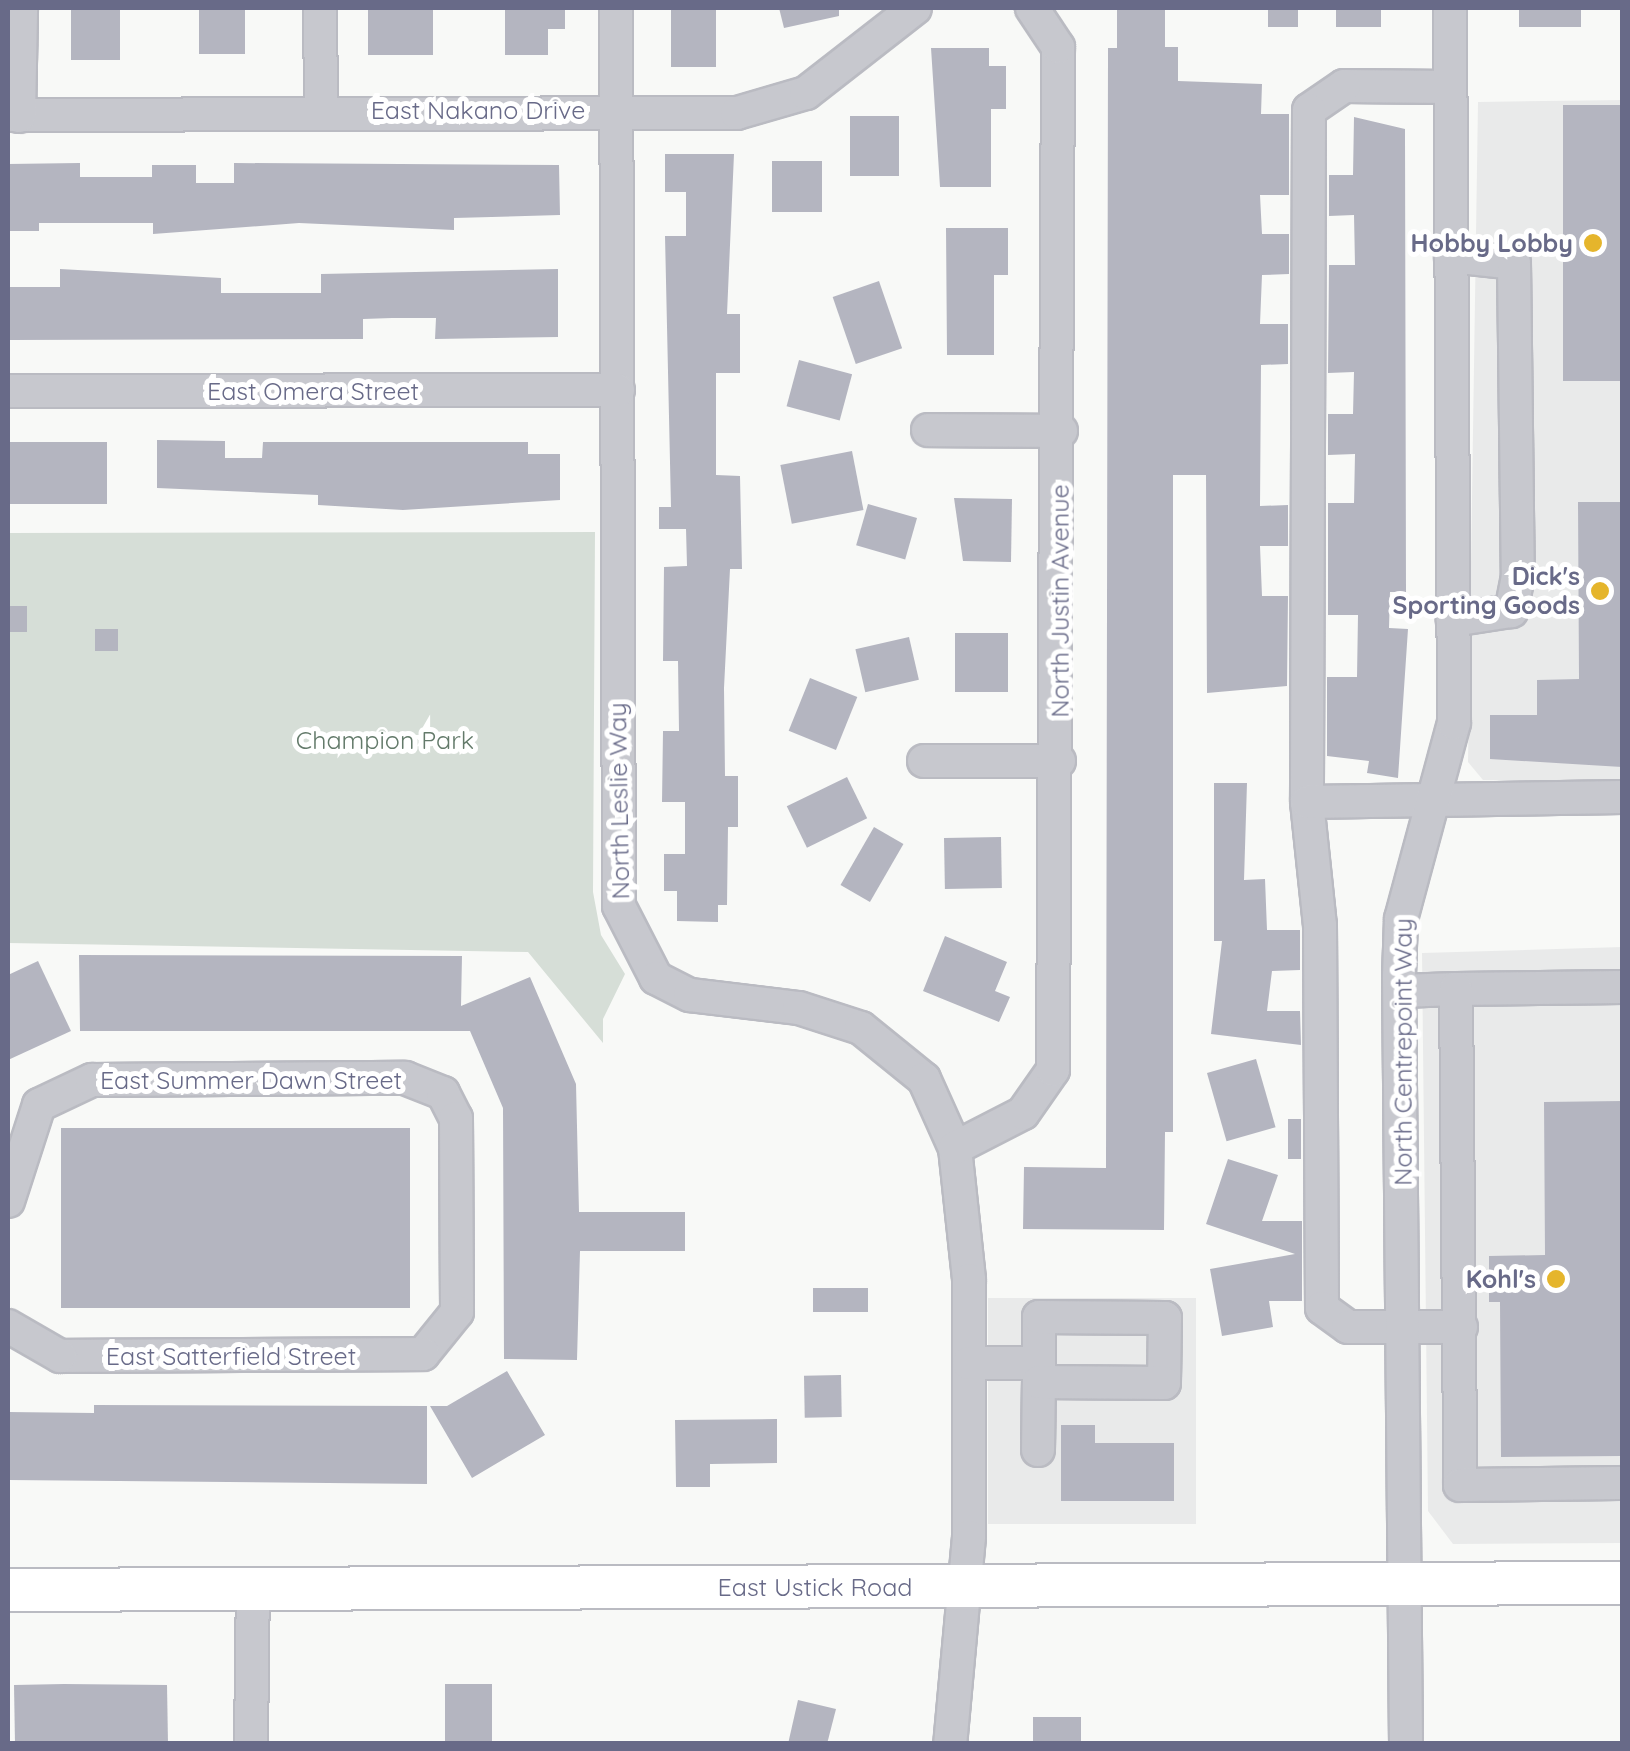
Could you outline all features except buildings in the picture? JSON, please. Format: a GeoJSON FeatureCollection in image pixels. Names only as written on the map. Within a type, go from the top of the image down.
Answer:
{"type":"FeatureCollection","features":[{"type":"Feature","properties":{"kind":"main road","name":"East Ustick Road"},"geometry":{"type":"LineString","coordinates":[[8,1590],[1622,1583]]}},
{"type":"Feature","properties":{"kind":"street"},"geometry":{"type":"LineString","coordinates":[[13,116],[21,8]]}},
{"type":"Feature","properties":{"kind":"street"},"geometry":{"type":"LineString","coordinates":[[320,8],[321,109]]}},
{"type":"Feature","properties":{"kind":"street","name":"North Leslie Way"},"geometry":{"type":"LineString","coordinates":[[616,8],[619,906],[632,946],[656,978],[690,995],[799,1008],[861,1028],[924,1079],[955,1148],[969,1362],[968,1586],[950,1744]]}},
{"type":"Feature","properties":{"kind":"street","name":"East Nakano Drive"},"geometry":{"type":"LineString","coordinates":[[13,116],[321,109],[736,113],[792,102],[915,8]]}},
{"type":"Feature","properties":{"kind":"street","name":"North Justin Avenue"},"geometry":{"type":"LineString","coordinates":[[955,1148],[1023,1113],[1053,1070],[1060,432],[1058,47],[1034,8]]}},
{"type":"Feature","properties":{"kind":"street","name":"North Centrepoint Way"},"geometry":{"type":"LineString","coordinates":[[1406,1744],[1401,919],[1454,722],[1450,8]]}},
{"type":"Feature","properties":{"kind":"street"},"geometry":{"type":"LineString","coordinates":[[1450,86],[1344,86],[1309,110],[1307,802],[1320,925],[1322,1308],[1340,1326],[1462,1326]]}},
{"type":"Feature","properties":{"kind":"street"},"geometry":{"type":"LineString","coordinates":[[1452,256],[1514,263],[1518,576],[1511,611],[1454,620]]}},
{"type":"Feature","properties":{"kind":"street","name":"East Omera Street"},"geometry":{"type":"LineString","coordinates":[[8,391],[618,390]]}},
{"type":"Feature","properties":{"kind":"street"},"geometry":{"type":"LineString","coordinates":[[928,430],[1060,432]]}},
{"type":"Feature","properties":{"kind":"street"},"geometry":{"type":"LineString","coordinates":[[924,761],[1058,761]]}},
{"type":"Feature","properties":{"kind":"street"},"geometry":{"type":"LineString","coordinates":[[1307,802],[1622,797]]}},
{"type":"Feature","properties":{"kind":"street"},"geometry":{"type":"LineString","coordinates":[[1400,990],[1622,986]]}},
{"type":"Feature","properties":{"kind":"street"},"geometry":{"type":"LineString","coordinates":[[1456,989],[1462,1326],[1460,1485],[1622,1484]]}},
{"type":"Feature","properties":{"kind":"street","name":"East Summer Dawn Street"},"geometry":{"type":"LineString","coordinates":[[8,1199],[27,1126],[56,1092],[92,1080],[405,1078],[444,1093],[456,1118],[457,1312],[444,1339]]}},
{"type":"Feature","properties":{"kind":"street","name":"East Satterfield Street"},"geometry":{"type":"LineString","coordinates":[[12,1332],[60,1356],[412,1356],[444,1339]]}},
{"type":"Feature","properties":{"kind":"street"},"geometry":{"type":"LineString","coordinates":[[969,1362],[1039,1373],[1038,1450]]}},
{"type":"Feature","properties":{"kind":"street"},"geometry":{"type":"LineString","coordinates":[[250,1744],[252,1590]]}},
{"type":"Feature","properties":{"kind":"shaded area"},"geometry":{"type":"Polygon","coordinates":[[[1622,100],[1622,782],[1483,780],[1468,762],[1478,102],[1622,100]]]}},
{"type":"Feature","properties":{"kind":"shaded area"},"geometry":{"type":"Polygon","coordinates":[[[1622,947],[1622,1543],[1453,1544],[1428,1511],[1422,953],[1622,947]]]}},
{"type":"Feature","properties":{"kind":"shaded area"},"geometry":{"type":"Polygon","coordinates":[[[988,1298],[1196,1298],[1196,1524],[988,1524],[988,1298]]]}},
{"type":"Feature","properties":{"kind":"green space","name":"Champion Park"},"geometry":{"type":"Polygon","coordinates":[[[595,532],[593,892],[601,935],[625,974],[603,1019],[603,1043],[528,952],[8,943],[8,533],[595,532]]]}},
{"type":"Feature","properties":{"kind":"place","name":"Hobby Lobby"},"geometry":{"type":"Point","coordinates":[1593,243]}},
{"type":"Feature","properties":{"kind":"place","name":"Dick's Sporting Goods"},"geometry":{"type":"Point","coordinates":[1600,591]}},
{"type":"Feature","properties":{"kind":"place","name":"Kohl's"},"geometry":{"type":"Point","coordinates":[1556,1279]}}]}
